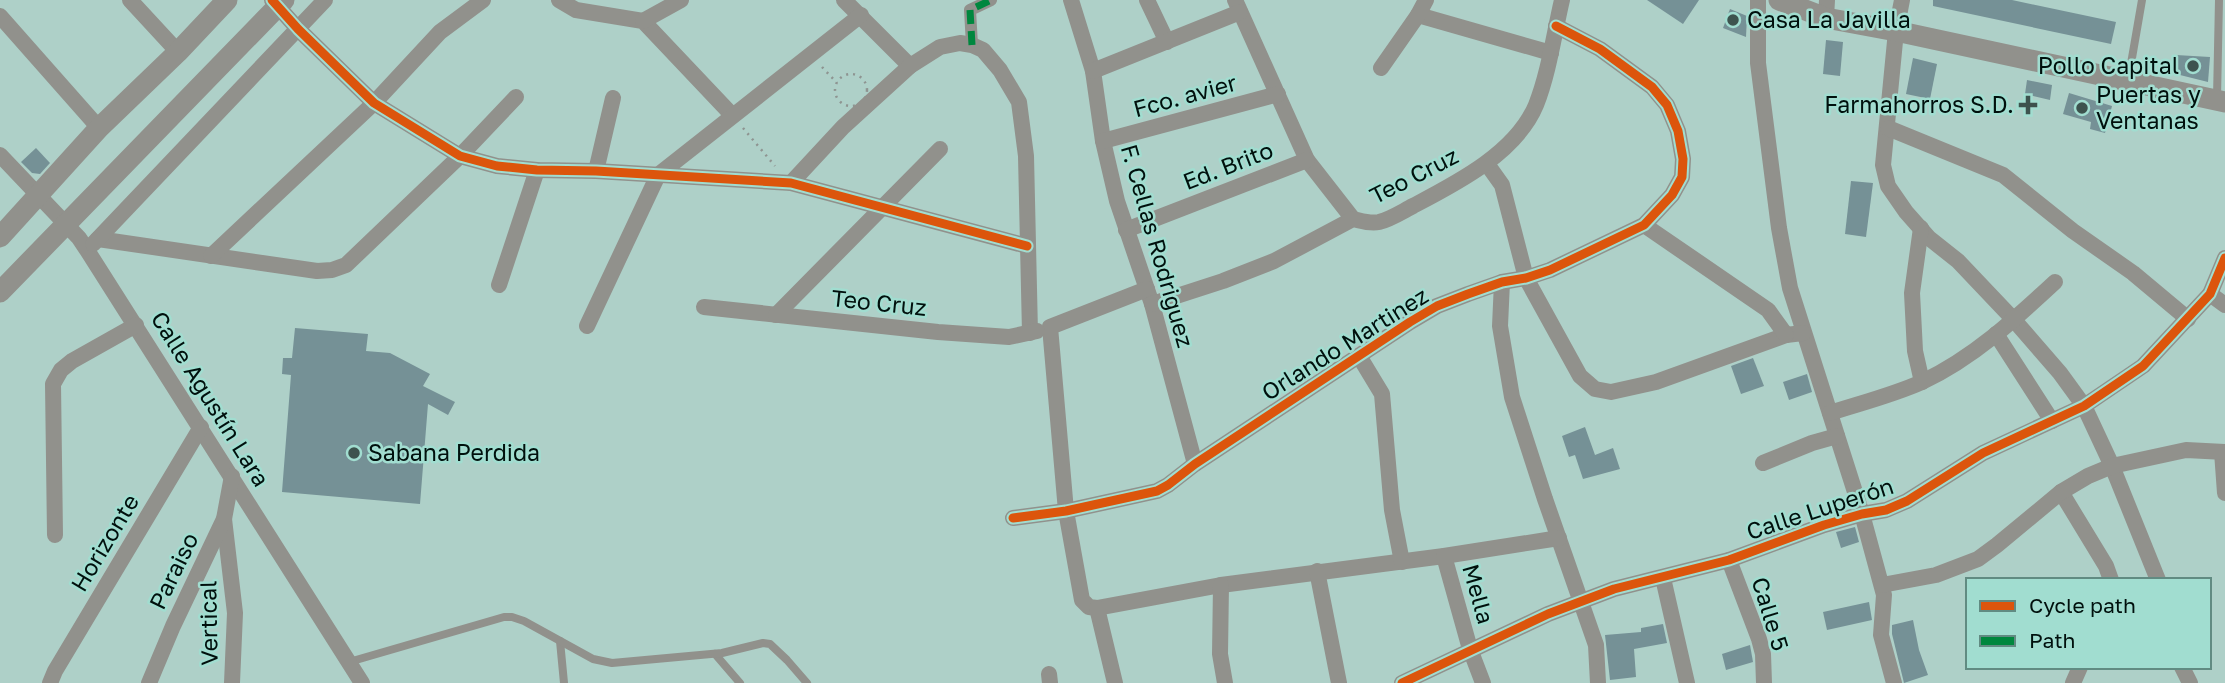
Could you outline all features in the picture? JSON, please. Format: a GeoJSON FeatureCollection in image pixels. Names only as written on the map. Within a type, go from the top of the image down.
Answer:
{"type":"FeatureCollection","features":[{"type":"Feature","properties":{"kind":"street"},"geometry":{"type":"LineString","coordinates":[[131,0],[178,52]]}},
{"type":"Feature","properties":{"kind":"street"},"geometry":{"type":"LineString","coordinates":[[0,237],[99,128],[178,52],[227,0]]}},
{"type":"Feature","properties":{"kind":"street"},"geometry":{"type":"LineString","coordinates":[[92,245],[325,0]]}},
{"type":"Feature","properties":{"kind":"street"},"geometry":{"type":"LineString","coordinates":[[211,256],[374,103],[440,32],[483,0]]}},
{"type":"Feature","properties":{"kind":"street"},"geometry":{"type":"LineString","coordinates":[[559,0],[576,10],[643,21],[732,116]]}},
{"type":"Feature","properties":{"kind":"street"},"geometry":{"type":"LineString","coordinates":[[643,21],[681,0]]}},
{"type":"Feature","properties":{"kind":"street"},"geometry":{"type":"LineString","coordinates":[[844,0],[910,66]]}},
{"type":"Feature","properties":{"kind":"street"},"geometry":{"type":"LineString","coordinates":[[972,45],[970,10],[991,0]]}},
{"type":"Feature","properties":{"kind":"street","name":"F. Cellas Rodriguez"},"geometry":{"type":"LineString","coordinates":[[1071,0],[1093,71],[1103,141],[1117,201],[1149,297],[1195,464]]}},
{"type":"Feature","properties":{"kind":"street"},"geometry":{"type":"LineString","coordinates":[[1147,0],[1167,42]]}},
{"type":"Feature","properties":{"kind":"street","name":"Teo Cruz"},"geometry":{"type":"LineString","coordinates":[[704,307],[1009,337],[1149,297],[1223,281],[1274,261],[1353,219],[1367,223],[1379,222],[1429,198],[1487,164],[1522,128],[1535,105],[1551,53],[1562,0]]}},
{"type":"Feature","properties":{"kind":"street"},"geometry":{"type":"LineString","coordinates":[[1758,0],[1758,63],[1779,228],[1790,288],[1882,584],[1884,595],[1881,635],[1894,683]]}},
{"type":"Feature","properties":{"kind":"street"},"geometry":{"type":"LineString","coordinates":[[1779,0],[1827,9],[1896,31],[2221,101]]}},
{"type":"Feature","properties":{"kind":"street"},"geometry":{"type":"LineString","coordinates":[[1902,0],[1896,31],[1883,165],[1888,186],[1906,212],[1930,238],[1958,261],[2014,320],[2060,373],[2084,406],[2112,466],[2157,578]]}},
{"type":"Feature","properties":{"kind":"street"},"geometry":{"type":"LineString","coordinates":[[0,292],[278,2],[298,29],[374,103],[460,156],[497,166],[537,170],[791,183],[1027,246]]}},
{"type":"Feature","properties":{"kind":"street"},"geometry":{"type":"LineString","coordinates":[[1093,71],[1167,42],[1238,6],[1307,160],[1353,219]]}},
{"type":"Feature","properties":{"kind":"street"},"geometry":{"type":"LineString","coordinates":[[1381,68],[1422,8],[1551,53]]}},
{"type":"Feature","properties":{"kind":"street"},"geometry":{"type":"LineString","coordinates":[[587,326],[658,175],[861,15]]}},
{"type":"Feature","properties":{"kind":"street"},"geometry":{"type":"LineString","coordinates":[[0,16],[99,128]]}},
{"type":"Feature","properties":{"kind":"street","name":"Orlando Martinez"},"geometry":{"type":"LineString","coordinates":[[1013,518],[1066,511],[1157,491],[1437,306],[1503,282],[1550,270],[1644,225],[1672,195],[1682,177],[1683,159],[1678,131],[1667,105],[1652,87],[1600,49],[1556,26]]}},
{"type":"Feature","properties":{"kind":"street"},"geometry":{"type":"LineString","coordinates":[[791,183],[843,127],[910,66],[940,47],[960,43],[983,50],[1019,102],[1026,156],[1030,333]]}},
{"type":"Feature","properties":{"kind":"street","name":"Fco. avier"},"geometry":{"type":"LineString","coordinates":[[1103,141],[1278,94]]}},
{"type":"Feature","properties":{"kind":"street"},"geometry":{"type":"LineString","coordinates":[[92,245],[211,256],[317,271],[339,268],[346,265],[460,156],[516,97]]}},
{"type":"Feature","properties":{"kind":"street"},"geometry":{"type":"LineString","coordinates":[[596,171],[614,97]]}},
{"type":"Feature","properties":{"kind":"street"},"geometry":{"type":"LineString","coordinates":[[1888,128],[2003,175],[2073,231],[2133,273],[2188,319]]}},
{"type":"Feature","properties":{"kind":"street"},"geometry":{"type":"LineString","coordinates":[[776,315],[940,149]]}},
{"type":"Feature","properties":{"kind":"street","name":"Calle Agustín Lara"},"geometry":{"type":"LineString","coordinates":[[0,155],[64,224],[92,245],[136,325],[362,683]]}},
{"type":"Feature","properties":{"kind":"street","name":"Ed. Brito"},"geometry":{"type":"LineString","coordinates":[[1126,230],[1307,160]]}},
{"type":"Feature","properties":{"kind":"street"},"geometry":{"type":"LineString","coordinates":[[1487,164],[1502,185],[1526,278],[1580,376],[1595,389],[1611,392],[1657,382],[1786,335],[1803,333]]}},
{"type":"Feature","properties":{"kind":"street"},"geometry":{"type":"LineString","coordinates":[[499,285],[537,170]]}},
{"type":"Feature","properties":{"kind":"street"},"geometry":{"type":"LineString","coordinates":[[1644,225],[1768,310],[1786,335]]}},
{"type":"Feature","properties":{"kind":"street"},"geometry":{"type":"LineString","coordinates":[[1921,228],[1912,293],[1915,351],[1922,382]]}},
{"type":"Feature","properties":{"kind":"street","name":"Calle Luperón"},"geometry":{"type":"LineString","coordinates":[[1402,683],[1548,614],[1614,589],[1729,560],[1824,525],[1886,510],[1907,500],[1983,453],[2084,406],[2143,366],[2210,294],[2225,258]]}},
{"type":"Feature","properties":{"kind":"street"},"geometry":{"type":"LineString","coordinates":[[1503,282],[1500,326],[1512,397],[1596,645],[1598,683]]}},
{"type":"Feature","properties":{"kind":"street"},"geometry":{"type":"LineString","coordinates":[[1830,413],[1922,382],[1969,355],[2014,320],[2055,282]]}},
{"type":"Feature","properties":{"kind":"street"},"geometry":{"type":"LineString","coordinates":[[2210,294],[2225,305]]}},
{"type":"Feature","properties":{"kind":"street"},"geometry":{"type":"LineString","coordinates":[[55,535],[53,384],[61,370],[72,361],[136,325]]}},
{"type":"Feature","properties":{"kind":"street"},"geometry":{"type":"LineString","coordinates":[[1050,327],[1066,511],[1082,600],[1089,607],[1097,608],[1221,585],[1402,562],[1559,538]]}},
{"type":"Feature","properties":{"kind":"street"},"geometry":{"type":"LineString","coordinates":[[1996,334],[2052,421]]}},
{"type":"Feature","properties":{"kind":"street"},"geometry":{"type":"LineString","coordinates":[[1360,356],[1382,394],[1392,510],[1402,562]]}},
{"type":"Feature","properties":{"kind":"street","name":"Horizonte"},"geometry":{"type":"LineString","coordinates":[[50,683],[201,428]]}},
{"type":"Feature","properties":{"kind":"street"},"geometry":{"type":"LineString","coordinates":[[1763,463],[1837,436]]}},
{"type":"Feature","properties":{"kind":"street"},"geometry":{"type":"LineString","coordinates":[[1882,584],[1936,575],[1978,559],[2062,492],[2088,476],[2112,466],[2186,450],[2223,452],[2225,493]]}},
{"type":"Feature","properties":{"kind":"street","name":"Paraiso"},"geometry":{"type":"LineString","coordinates":[[149,683],[224,520],[232,476]]}},
{"type":"Feature","properties":{"kind":"street"},"geometry":{"type":"LineString","coordinates":[[2062,492],[2106,566],[2110,578]]}},
{"type":"Feature","properties":{"kind":"street","name":"Vertical"},"geometry":{"type":"LineString","coordinates":[[224,520],[235,613],[232,683]]}},
{"type":"Feature","properties":{"kind":"street","name":"Mella"},"geometry":{"type":"LineString","coordinates":[[1444,556],[1470,649],[1483,683]]}},
{"type":"Feature","properties":{"kind":"street","name":"Calle 5"},"geometry":{"type":"LineString","coordinates":[[1729,560],[1759,639],[1763,654],[1764,683]]}},
{"type":"Feature","properties":{"kind":"street"},"geometry":{"type":"LineString","coordinates":[[1317,571],[1339,683]]}},
{"type":"Feature","properties":{"kind":"street"},"geometry":{"type":"LineString","coordinates":[[1663,578],[1687,683]]}},
{"type":"Feature","properties":{"kind":"street"},"geometry":{"type":"LineString","coordinates":[[1221,585],[1220,654],[1225,683]]}},
{"type":"Feature","properties":{"kind":"street"},"geometry":{"type":"LineString","coordinates":[[1097,608],[1115,683]]}},
{"type":"Feature","properties":{"kind":"lane"},"geometry":{"type":"LineString","coordinates":[[2128,81],[2142,0]]}},
{"type":"Feature","properties":{"kind":"lane"},"geometry":{"type":"LineString","coordinates":[[2219,0],[2221,101]]}},
{"type":"Feature","properties":{"kind":"lane"},"geometry":{"type":"LineString","coordinates":[[349,662],[504,617],[512,617],[593,659],[612,663],[715,654],[763,643],[770,644],[807,683]]}},
{"type":"Feature","properties":{"kind":"lane"},"geometry":{"type":"LineString","coordinates":[[560,641],[564,683]]}},
{"type":"Feature","properties":{"kind":"lane"},"geometry":{"type":"LineString","coordinates":[[715,654],[740,683]]}},
{"type":"Feature","properties":{"kind":"path"},"geometry":{"type":"LineString","coordinates":[[810,55],[836,83],[836,94],[843,103],[856,105],[866,97],[867,85],[858,75],[844,75],[836,83]]}},
{"type":"Feature","properties":{"kind":"path"},"geometry":{"type":"LineString","coordinates":[[732,116],[791,183]]}},
{"type":"Feature","properties":{"kind":"building"},"geometry":{"type":"Polygon","coordinates":[[[1647,0],[1699,0],[1683,24],[1647,0]]]}},
{"type":"Feature","properties":{"kind":"building"},"geometry":{"type":"Polygon","coordinates":[[[1933,0],[2012,0],[2116,22],[2111,44],[1933,6],[1933,0]]]}},
{"type":"Feature","properties":{"kind":"building"},"geometry":{"type":"Polygon","coordinates":[[[1730,9],[1747,16],[1746,37],[1723,28],[1730,9]]]}},
{"type":"Feature","properties":{"kind":"building"},"geometry":{"type":"Polygon","coordinates":[[[1826,40],[1843,42],[1840,76],[1823,74],[1826,40]]]}},
{"type":"Feature","properties":{"kind":"building","name":"Pollo Capital"},"geometry":{"type":"Polygon","coordinates":[[[2176,55],[2210,57],[2208,82],[2176,74],[2176,55]]]}},
{"type":"Feature","properties":{"kind":"building"},"geometry":{"type":"Polygon","coordinates":[[[1913,58],[1937,64],[1930,99],[1906,94],[1913,58]]]}},
{"type":"Feature","properties":{"kind":"building"},"geometry":{"type":"Polygon","coordinates":[[[2027,80],[2052,85],[2050,100],[2025,94],[2027,80]]]}},
{"type":"Feature","properties":{"kind":"building"},"geometry":{"type":"Polygon","coordinates":[[[2069,93],[2112,106],[2105,133],[2090,129],[2091,122],[2063,114],[2069,93]]]}},
{"type":"Feature","properties":{"kind":"building"},"geometry":{"type":"Polygon","coordinates":[[[36,148],[50,163],[40,174],[32,173],[21,162],[36,148]]]}},
{"type":"Feature","properties":{"kind":"building"},"geometry":{"type":"Polygon","coordinates":[[[1851,181],[1873,183],[1866,237],[1845,234],[1851,181]]]}},
{"type":"Feature","properties":{"kind":"building","name":"Sabana Perdida"},"geometry":{"type":"Polygon","coordinates":[[[295,328],[368,334],[366,351],[390,353],[430,374],[423,386],[455,402],[448,415],[428,404],[420,504],[282,492],[291,375],[282,374],[283,358],[292,358],[295,328]]]}},
{"type":"Feature","properties":{"kind":"building"},"geometry":{"type":"Polygon","coordinates":[[[1753,358],[1764,386],[1741,394],[1731,366],[1753,358]]]}},
{"type":"Feature","properties":{"kind":"building"},"geometry":{"type":"Polygon","coordinates":[[[1807,374],[1812,392],[1789,400],[1783,382],[1807,374]]]}},
{"type":"Feature","properties":{"kind":"building"},"geometry":{"type":"Polygon","coordinates":[[[1585,427],[1595,455],[1613,448],[1620,469],[1583,479],[1575,455],[1569,457],[1562,436],[1585,427]]]}},
{"type":"Feature","properties":{"kind":"building"},"geometry":{"type":"Polygon","coordinates":[[[1855,527],[1859,542],[1841,548],[1836,532],[1855,527]]]}},
{"type":"Feature","properties":{"kind":"building"},"geometry":{"type":"Polygon","coordinates":[[[1869,602],[1872,620],[1827,630],[1823,612],[1869,602]]]}},
{"type":"Feature","properties":{"kind":"building"},"geometry":{"type":"Polygon","coordinates":[[[1913,620],[1919,650],[1928,675],[1904,683],[1892,625],[1913,620]]]}},
{"type":"Feature","properties":{"kind":"building"},"geometry":{"type":"Polygon","coordinates":[[[1663,624],[1667,643],[1634,649],[1636,677],[1610,680],[1605,635],[1641,632],[1641,628],[1663,624]]]}},
{"type":"Feature","properties":{"kind":"building"},"geometry":{"type":"Polygon","coordinates":[[[1750,645],[1753,662],[1726,670],[1722,654],[1750,645]]]}},
{"type":"Feature","properties":{"kind":"marked path"},"geometry":{"type":"LineString","coordinates":[[972,45],[970,10],[991,0]]}},
{"type":"Feature","properties":{"kind":"cycle path"},"geometry":{"type":"LineString","coordinates":[[272,0],[374,103],[460,156],[497,166],[537,170],[791,183],[1027,246]]}},
{"type":"Feature","properties":{"kind":"cycle path"},"geometry":{"type":"LineString","coordinates":[[1013,518],[1066,511],[1157,491],[1437,306],[1502,282],[1550,270],[1644,225],[1672,195],[1682,177],[1683,159],[1678,131],[1667,105],[1652,87],[1600,49],[1556,26]]}},
{"type":"Feature","properties":{"kind":"cycle path"},"geometry":{"type":"LineString","coordinates":[[1402,683],[1548,614],[1614,589],[1729,560],[1824,525],[1886,510],[1907,501],[1983,453],[2084,406],[2143,366],[2210,294],[2225,258]]}},
{"type":"Feature","properties":{"kind":"place","name":"Casa La Javilla"},"geometry":{"type":"Point","coordinates":[1733,20]}},
{"type":"Feature","properties":{"kind":"place","name":"Pollo Capital"},"geometry":{"type":"Point","coordinates":[2193,66]}},
{"type":"Feature","properties":{"kind":"place","name":"Farmahorros S.D."},"geometry":{"type":"Point","coordinates":[2028,105]}},
{"type":"Feature","properties":{"kind":"place","name":"Puertas y Ventanas"},"geometry":{"type":"Point","coordinates":[2082,108]}},
{"type":"Feature","properties":{"kind":"place","name":"Sabana Perdida"},"geometry":{"type":"Point","coordinates":[354,453]}}]}
